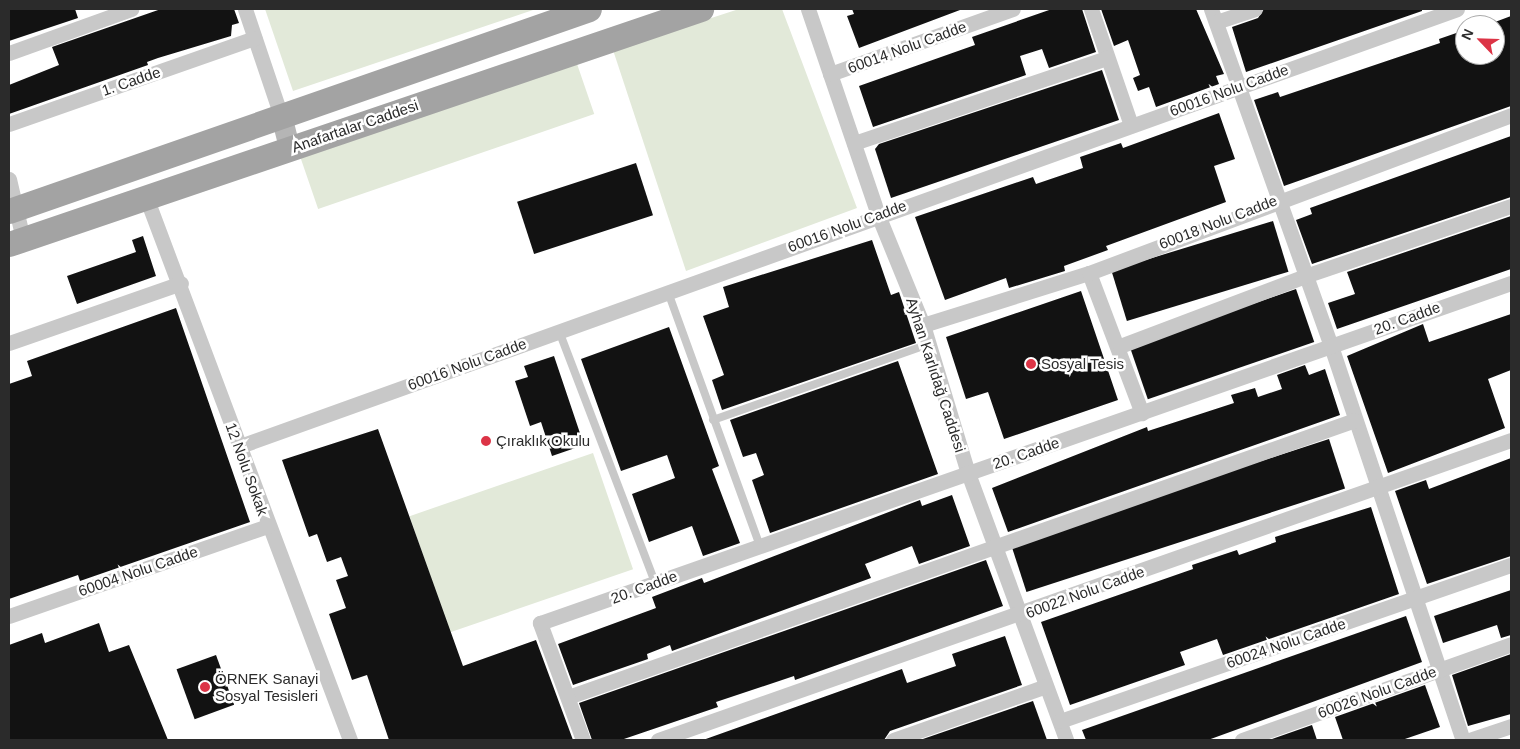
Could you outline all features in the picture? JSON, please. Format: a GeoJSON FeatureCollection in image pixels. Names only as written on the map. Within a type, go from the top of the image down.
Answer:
{"type":"FeatureCollection","features":[{"type":"Feature","properties":{"kind":"main road","name":"Anafartalar Caddesi"},"geometry":{"type":"LineString","coordinates":[[13,210],[282,119],[589,9]]}},
{"type":"Feature","properties":{"kind":"main road","name":"Anafartalar Caddesi"},"geometry":{"type":"LineString","coordinates":[[16,241],[701,9]]}},
{"type":"Feature","properties":{"kind":"main road"},"geometry":{"type":"LineString","coordinates":[[282,119],[289,148]]}},
{"type":"Feature","properties":{"kind":"street"},"geometry":{"type":"LineString","coordinates":[[9,53],[132,9]]}},
{"type":"Feature","properties":{"kind":"street"},"geometry":{"type":"LineString","coordinates":[[245,9],[282,119]]}},
{"type":"Feature","properties":{"kind":"street","name":"Ayhan Karlıdağ Caddesi"},"geometry":{"type":"LineString","coordinates":[[808,9],[878,215],[923,325],[926,345],[968,474],[998,545],[1020,616],[1066,740]]}},
{"type":"Feature","properties":{"kind":"street","name":"60014 Nolu Cadde"},"geometry":{"type":"LineString","coordinates":[[830,74],[1013,9]]}},
{"type":"Feature","properties":{"kind":"street"},"geometry":{"type":"LineString","coordinates":[[1091,9],[1131,124]]}},
{"type":"Feature","properties":{"kind":"street"},"geometry":{"type":"LineString","coordinates":[[1255,9],[1214,15],[1277,198],[1331,346],[1462,740]]}},
{"type":"Feature","properties":{"kind":"street","name":"60016 Nolu Cadde"},"geometry":{"type":"LineString","coordinates":[[240,446],[1131,124],[1456,9]]}},
{"type":"Feature","properties":{"kind":"street","name":"1. Cadde"},"geometry":{"type":"LineString","coordinates":[[9,124],[254,38]]}},
{"type":"Feature","properties":{"kind":"street"},"geometry":{"type":"LineString","coordinates":[[854,143],[1107,58]]}},
{"type":"Feature","properties":{"kind":"street","name":"60018 Nolu Cadde"},"geometry":{"type":"LineString","coordinates":[[923,325],[1089,272],[1277,198],[1511,114]]}},
{"type":"Feature","properties":{"kind":"street"},"geometry":{"type":"LineString","coordinates":[[9,179],[16,241]]}},
{"type":"Feature","properties":{"kind":"street","name":"12 Nolu Sokak"},"geometry":{"type":"LineString","coordinates":[[146,196],[181,283],[268,526],[350,740]]}},
{"type":"Feature","properties":{"kind":"street"},"geometry":{"type":"LineString","coordinates":[[1120,346],[1306,276],[1511,206]]}},
{"type":"Feature","properties":{"kind":"street"},"geometry":{"type":"LineString","coordinates":[[1089,272],[1120,346],[1142,413]]}},
{"type":"Feature","properties":{"kind":"street"},"geometry":{"type":"LineString","coordinates":[[9,343],[181,283]]}},
{"type":"Feature","properties":{"kind":"street","name":"20. Cadde"},"geometry":{"type":"LineString","coordinates":[[568,698],[540,623],[759,544],[968,474],[1511,283]]}},
{"type":"Feature","properties":{"kind":"street"},"geometry":{"type":"LineString","coordinates":[[584,740],[568,698],[1355,420]]}},
{"type":"Feature","properties":{"kind":"street","name":"60022 Nolu Cadde"},"geometry":{"type":"LineString","coordinates":[[658,740],[1020,616],[1511,440]]}},
{"type":"Feature","properties":{"kind":"street","name":"60004 Nolu Cadde"},"geometry":{"type":"LineString","coordinates":[[9,616],[268,526]]}},
{"type":"Feature","properties":{"kind":"street","name":"60024 Nolu Cadde"},"geometry":{"type":"LineString","coordinates":[[1060,721],[1511,565]]}},
{"type":"Feature","properties":{"kind":"street","name":"60026 Nolu Cadde"},"geometry":{"type":"LineString","coordinates":[[1242,740],[1511,644]]}},
{"type":"Feature","properties":{"kind":"street"},"geometry":{"type":"LineString","coordinates":[[893,740],[1046,686]]}},
{"type":"Feature","properties":{"kind":"street"},"geometry":{"type":"LineString","coordinates":[[1469,740],[1511,726]]}},
{"type":"Feature","properties":{"kind":"lane"},"geometry":{"type":"LineString","coordinates":[[668,291],[759,544]]}},
{"type":"Feature","properties":{"kind":"lane"},"geometry":{"type":"LineString","coordinates":[[559,330],[655,583]]}},
{"type":"Feature","properties":{"kind":"lane"},"geometry":{"type":"LineString","coordinates":[[713,420],[926,345]]}},
{"type":"Feature","properties":{"kind":"green space"},"geometry":{"type":"Polygon","coordinates":[[[265,9],[536,9],[293,91],[265,9]]]}},
{"type":"Feature","properties":{"kind":"green space"},"geometry":{"type":"Polygon","coordinates":[[[739,9],[782,9],[857,208],[686,271],[613,50],[739,9]]]}},
{"type":"Feature","properties":{"kind":"green space"},"geometry":{"type":"Polygon","coordinates":[[[576,61],[594,114],[318,209],[300,156],[576,61]]]}},
{"type":"Feature","properties":{"kind":"green space"},"geometry":{"type":"Polygon","coordinates":[[[593,453],[633,569],[450,632],[410,516],[593,453]]]}},
{"type":"Feature","properties":{"kind":"building"},"geometry":{"type":"Polygon","coordinates":[[[9,9],[75,9],[78,18],[9,41],[9,9]]]}},
{"type":"Feature","properties":{"kind":"building"},"geometry":{"type":"Polygon","coordinates":[[[161,9],[234,9],[239,23],[232,25],[231,36],[158,58],[147,62],[148,65],[9,114],[9,85],[59,65],[52,47],[161,9]]]}},
{"type":"Feature","properties":{"kind":"building"},"geometry":{"type":"Polygon","coordinates":[[[852,9],[960,10],[859,48],[847,16],[854,14],[852,9]]]}},
{"type":"Feature","properties":{"kind":"building"},"geometry":{"type":"Polygon","coordinates":[[[1052,9],[1082,9],[1096,52],[1049,68],[1042,49],[1020,56],[1026,75],[873,127],[859,86],[975,45],[972,37],[1052,9]]]}},
{"type":"Feature","properties":{"kind":"building"},"geometry":{"type":"Polygon","coordinates":[[[1101,9],[1196,9],[1224,74],[1216,76],[1219,84],[1156,107],[1149,87],[1138,91],[1133,78],[1140,75],[1128,40],[1114,46],[1101,9]]]}},
{"type":"Feature","properties":{"kind":"building"},"geometry":{"type":"Polygon","coordinates":[[[1264,9],[1422,9],[1422,11],[1246,72],[1232,27],[1258,18],[1264,9]]]}},
{"type":"Feature","properties":{"kind":"building"},"geometry":{"type":"Polygon","coordinates":[[[1511,16],[1511,106],[1284,186],[1254,100],[1278,92],[1280,97],[1440,43],[1439,39],[1455,33],[1455,65],[1505,65],[1505,18],[1511,16]]]}},
{"type":"Feature","properties":{"kind":"building"},"geometry":{"type":"Polygon","coordinates":[[[1102,70],[1119,120],[891,198],[875,149],[879,144],[1102,70]]]}},
{"type":"Feature","properties":{"kind":"building"},"geometry":{"type":"Polygon","coordinates":[[[1219,113],[1235,159],[1214,166],[1226,202],[1106,246],[1108,250],[1064,266],[1065,271],[1009,288],[1006,278],[945,300],[915,217],[1033,177],[1036,184],[1083,168],[1080,157],[1121,143],[1123,148],[1219,113]]]}},
{"type":"Feature","properties":{"kind":"building"},"geometry":{"type":"Polygon","coordinates":[[[1511,136],[1511,197],[1312,264],[1296,220],[1312,214],[1310,208],[1511,136]]]}},
{"type":"Feature","properties":{"kind":"building"},"geometry":{"type":"Polygon","coordinates":[[[636,163],[653,215],[534,254],[517,202],[636,163]]]}},
{"type":"Feature","properties":{"kind":"building"},"geometry":{"type":"Polygon","coordinates":[[[1511,216],[1511,269],[1337,329],[1328,303],[1355,294],[1347,272],[1511,216]]]}},
{"type":"Feature","properties":{"kind":"building"},"geometry":{"type":"Polygon","coordinates":[[[1273,221],[1288,272],[1127,321],[1111,270],[1273,221]]]}},
{"type":"Feature","properties":{"kind":"building"},"geometry":{"type":"Polygon","coordinates":[[[143,236],[156,276],[77,304],[67,276],[136,252],[132,240],[143,236]]]}},
{"type":"Feature","properties":{"kind":"building"},"geometry":{"type":"Polygon","coordinates":[[[872,240],[891,295],[899,292],[916,343],[722,410],[712,380],[724,375],[703,316],[729,307],[723,287],[872,240]]]}},
{"type":"Feature","properties":{"kind":"building"},"geometry":{"type":"Polygon","coordinates":[[[1296,289],[1314,342],[1148,399],[1130,346],[1296,289]]]}},
{"type":"Feature","properties":{"kind":"building","name":"Sosyal Tesis"},"geometry":{"type":"Polygon","coordinates":[[[1081,291],[1118,400],[1004,439],[988,392],[966,399],[946,337],[1081,291]]]}},
{"type":"Feature","properties":{"kind":"building"},"geometry":{"type":"Polygon","coordinates":[[[176,308],[250,522],[80,581],[78,575],[9,599],[9,384],[32,376],[27,361],[176,308]]]}},
{"type":"Feature","properties":{"kind":"building"},"geometry":{"type":"Polygon","coordinates":[[[1511,314],[1511,370],[1488,379],[1505,428],[1388,473],[1347,356],[1423,324],[1429,342],[1511,314]]]}},
{"type":"Feature","properties":{"kind":"building"},"geometry":{"type":"Polygon","coordinates":[[[669,327],[719,466],[712,469],[740,543],[703,556],[692,526],[649,542],[632,494],[675,478],[667,455],[621,471],[581,359],[669,327]]]}},
{"type":"Feature","properties":{"kind":"building"},"geometry":{"type":"Polygon","coordinates":[[[554,356],[584,445],[552,456],[541,422],[530,426],[515,381],[528,377],[524,366],[554,356]]]}},
{"type":"Feature","properties":{"kind":"building"},"geometry":{"type":"Polygon","coordinates":[[[898,361],[938,474],[770,533],[752,480],[764,475],[756,453],[743,457],[730,420],[898,361]]]}},
{"type":"Feature","properties":{"kind":"building"},"geometry":{"type":"Polygon","coordinates":[[[1305,365],[1309,375],[1325,369],[1340,415],[1008,532],[992,488],[1147,427],[1148,431],[1234,403],[1231,395],[1255,388],[1258,397],[1282,389],[1277,375],[1305,365]]]}},
{"type":"Feature","properties":{"kind":"building"},"geometry":{"type":"Polygon","coordinates":[[[378,429],[463,666],[536,640],[573,740],[389,740],[367,675],[352,680],[329,614],[346,608],[336,580],[348,576],[341,557],[327,562],[317,534],[309,537],[282,460],[378,429]]]}},
{"type":"Feature","properties":{"kind":"building"},"geometry":{"type":"Polygon","coordinates":[[[1329,439],[1345,488],[1026,592],[1010,543],[1329,439]]]}},
{"type":"Feature","properties":{"kind":"building"},"geometry":{"type":"Polygon","coordinates":[[[1511,458],[1511,556],[1427,584],[1395,491],[1426,480],[1429,489],[1511,458]]]}},
{"type":"Feature","properties":{"kind":"building"},"geometry":{"type":"Polygon","coordinates":[[[952,495],[970,546],[919,564],[912,546],[865,564],[871,578],[672,651],[670,645],[647,654],[648,659],[573,685],[558,644],[656,608],[652,597],[702,578],[704,583],[920,500],[922,506],[952,495]]]}},
{"type":"Feature","properties":{"kind":"building"},"geometry":{"type":"Polygon","coordinates":[[[1371,507],[1399,594],[1223,655],[1217,639],[1180,652],[1185,665],[1070,705],[1041,622],[1193,569],[1192,565],[1237,550],[1239,555],[1276,542],[1275,537],[1371,507]]]}},
{"type":"Feature","properties":{"kind":"building"},"geometry":{"type":"Polygon","coordinates":[[[986,560],[1003,606],[795,680],[794,676],[716,702],[718,707],[621,740],[592,740],[579,703],[986,560]]]}},
{"type":"Feature","properties":{"kind":"building"},"geometry":{"type":"Polygon","coordinates":[[[1511,590],[1511,635],[1501,638],[1497,625],[1443,643],[1434,616],[1511,590]]]}},
{"type":"Feature","properties":{"kind":"building"},"geometry":{"type":"Polygon","coordinates":[[[1406,616],[1422,662],[1208,740],[1086,740],[1082,730],[1406,616]]]}},
{"type":"Feature","properties":{"kind":"building"},"geometry":{"type":"Polygon","coordinates":[[[99,623],[109,652],[129,645],[168,740],[9,740],[9,645],[42,633],[45,643],[99,623]]]}},
{"type":"Feature","properties":{"kind":"building"},"geometry":{"type":"Polygon","coordinates":[[[1005,636],[1022,685],[890,731],[884,740],[703,740],[902,669],[907,683],[956,666],[952,654],[1005,636]]]}},
{"type":"Feature","properties":{"kind":"building"},"geometry":{"type":"Polygon","coordinates":[[[1511,654],[1511,714],[1468,726],[1452,675],[1511,654]]]}},
{"type":"Feature","properties":{"kind":"building","name":"ÖRNEK Sanayi Sosyal Tesisleri"},"geometry":{"type":"Polygon","coordinates":[[[216,655],[234,705],[195,719],[177,669],[216,655]]]}},
{"type":"Feature","properties":{"kind":"building"},"geometry":{"type":"Polygon","coordinates":[[[1425,685],[1440,727],[1402,740],[1343,740],[1335,717],[1425,685]]]}},
{"type":"Feature","properties":{"kind":"building"},"geometry":{"type":"Polygon","coordinates":[[[1033,701],[1047,740],[920,740],[1033,701]]]}},
{"type":"Feature","properties":{"kind":"building"},"geometry":{"type":"Polygon","coordinates":[[[1312,725],[1317,740],[1272,740],[1272,739],[1312,725]]]}},
{"type":"Feature","properties":{"kind":"place","name":"Sosyal Tesis"},"geometry":{"type":"Point","coordinates":[1031,364]}},
{"type":"Feature","properties":{"kind":"place","name":"Çıraklık Okulu"},"geometry":{"type":"Point","coordinates":[486,441]}},
{"type":"Feature","properties":{"kind":"place","name":"ÖRNEK Sanayi Sosyal Tesisleri"},"geometry":{"type":"Point","coordinates":[205,687]}}]}
